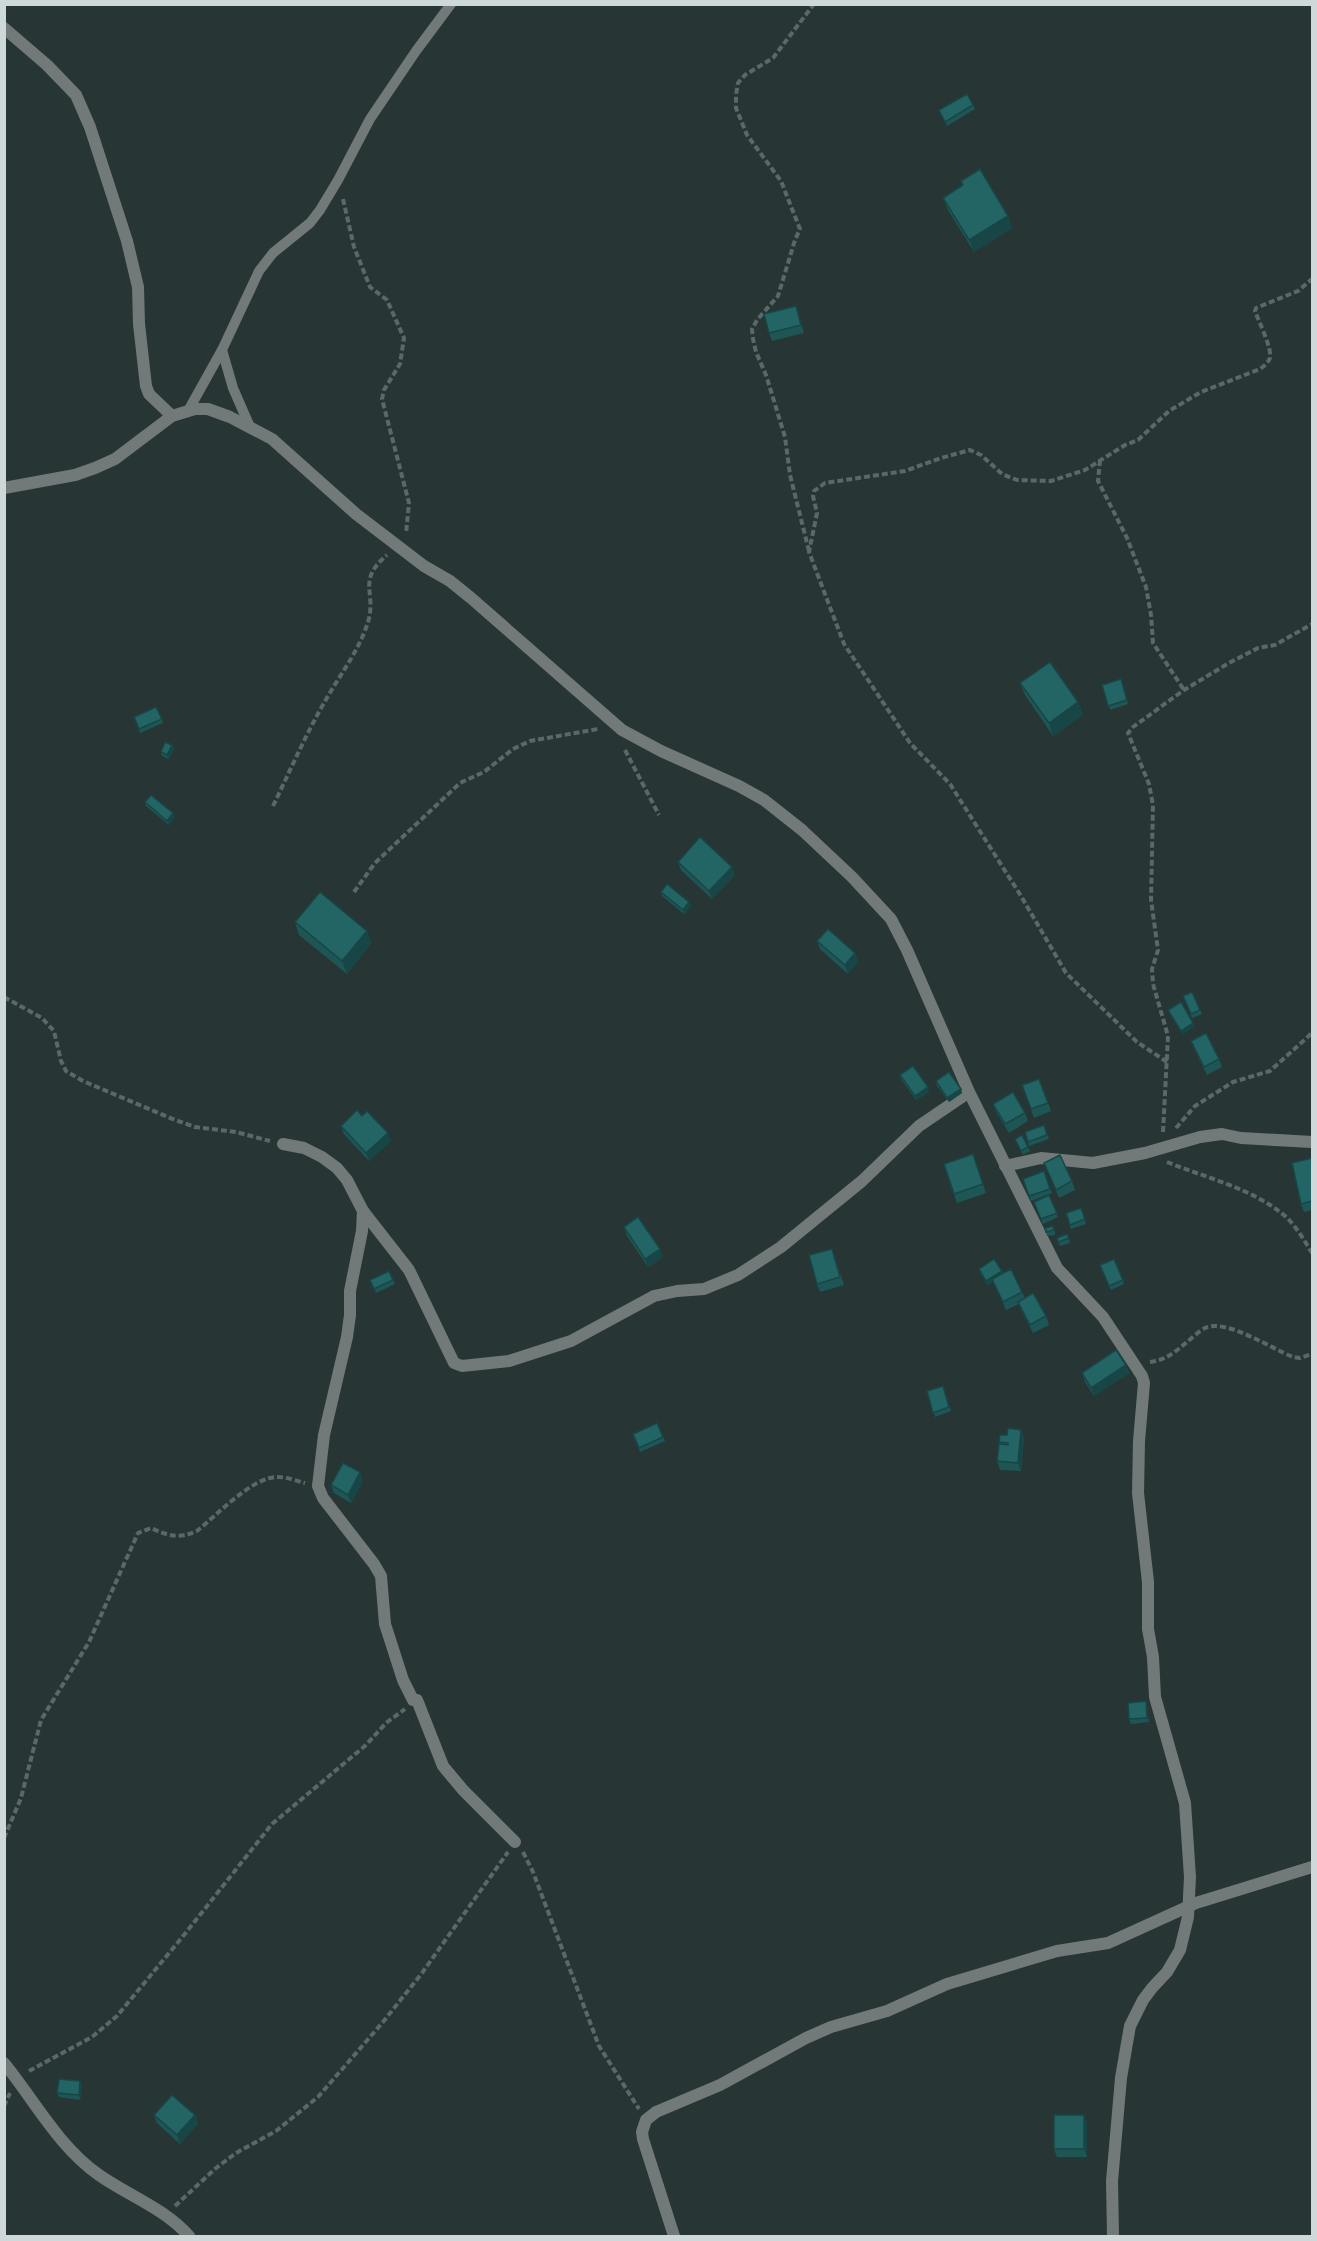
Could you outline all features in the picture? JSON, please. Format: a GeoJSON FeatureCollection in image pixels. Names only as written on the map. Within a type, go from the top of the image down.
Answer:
{"type":"FeatureCollection","features":[{"type":"Feature","properties":{"kind":"street"},"geometry":{"type":"LineString","coordinates":[[4,28],[47,65],[76,95],[90,126],[127,241],[138,287],[139,324],[146,386],[149,394],[172,416]]}},
{"type":"Feature","properties":{"kind":"street"},"geometry":{"type":"LineString","coordinates":[[4,488],[75,475],[95,468],[115,459],[172,416],[188,411],[208,409],[250,427],[272,439],[292,455],[356,514],[424,566],[450,581],[622,730],[660,752],[739,786],[764,800],[802,830],[852,877],[891,919],[907,950],[969,1092],[1057,1268],[1103,1317],[1142,1376],[1144,1383],[1139,1441],[1138,1493],[1148,1582],[1148,1629],[1153,1657],[1155,1697],[1185,1803],[1190,1877],[1188,1917],[1180,1950],[1167,1972],[1143,2000],[1130,2026],[1118,2107],[1112,2181],[1113,2236]]}},
{"type":"Feature","properties":{"kind":"street"},"geometry":{"type":"LineString","coordinates":[[283,1144],[304,1148],[322,1157],[337,1168],[347,1180],[363,1211],[409,1270],[454,1363],[462,1366],[509,1361],[570,1341],[654,1296],[704,1289],[738,1275],[781,1246],[862,1181],[919,1126],[969,1092]]}},
{"type":"Feature","properties":{"kind":"street"},"geometry":{"type":"LineString","coordinates":[[1005,1166],[1041,1158],[1093,1162],[1144,1153],[1200,1137],[1222,1134],[1274,1141],[1312,1142]]}},
{"type":"Feature","properties":{"kind":"street"},"geometry":{"type":"LineString","coordinates":[[363,1211],[363,1232],[350,1291],[347,1337],[324,1435],[318,1486],[323,1498],[381,1576],[385,1624],[403,1680],[413,1700],[417,1700],[443,1766],[463,1790],[515,1842]]}},
{"type":"Feature","properties":{"kind":"street"},"geometry":{"type":"LineString","coordinates":[[674,2236],[642,2139],[646,2120],[656,2112],[720,2085],[806,2037],[831,2027],[887,2011],[947,1984],[1057,1951],[1108,1943],[1187,1906],[1312,1867]]}},
{"type":"Feature","properties":{"kind":"street"},"geometry":{"type":"LineString","coordinates":[[4,2063],[57,2135],[82,2161],[99,2175],[166,2215],[189,2236]]}},
{"type":"Feature","properties":{"kind":"lane"},"geometry":{"type":"LineString","coordinates":[[188,411],[222,350],[259,271],[273,253],[310,223],[338,180],[370,119],[451,4]]}},
{"type":"Feature","properties":{"kind":"lane"},"geometry":{"type":"LineString","coordinates":[[222,350],[233,388],[250,427]]}},
{"type":"Feature","properties":{"kind":"path"},"geometry":{"type":"LineString","coordinates":[[814,4],[773,58],[745,75],[738,83],[736,95],[736,108],[747,135],[781,181],[800,229],[778,296],[757,320],[753,329],[753,339],[785,437],[790,475],[809,552],[844,644],[910,743],[950,784],[1066,973],[1137,1042],[1167,1062]]}},
{"type":"Feature","properties":{"kind":"path"},"geometry":{"type":"LineString","coordinates":[[273,806],[308,733],[354,652],[368,621],[370,607],[368,586],[372,572],[386,556],[403,550],[409,503],[382,399],[384,390],[400,364],[404,338],[387,300],[368,282],[348,227],[338,180]]}},
{"type":"Feature","properties":{"kind":"path"},"geometry":{"type":"LineString","coordinates":[[809,552],[818,513],[813,496],[814,491],[825,483],[905,471],[970,450],[981,455],[1002,474],[1017,480],[1051,481],[1078,472],[1138,440],[1169,411],[1202,392],[1260,369],[1266,364],[1270,358],[1269,350],[1255,311],[1256,308],[1298,291],[1312,279]]}},
{"type":"Feature","properties":{"kind":"path"},"geometry":{"type":"LineString","coordinates":[[1100,460],[1098,481],[1127,538],[1146,587],[1153,643],[1184,690]]}},
{"type":"Feature","properties":{"kind":"path"},"geometry":{"type":"LineString","coordinates":[[1312,624],[1275,645],[1249,651],[1184,690],[1128,733],[1149,784],[1153,805],[1151,900],[1158,950],[1152,969],[1153,984],[1168,1035],[1163,1136],[1174,1130],[1195,1106],[1214,1094],[1233,1083],[1270,1071],[1312,1033]]}},
{"type":"Feature","properties":{"kind":"path"},"geometry":{"type":"LineString","coordinates":[[354,892],[375,863],[425,814],[460,783],[484,772],[513,749],[530,741],[549,737],[615,728],[622,730]]}},
{"type":"Feature","properties":{"kind":"path"},"geometry":{"type":"LineString","coordinates":[[623,746],[659,814]]}},
{"type":"Feature","properties":{"kind":"path"},"geometry":{"type":"LineString","coordinates":[[4,997],[42,1018],[54,1031],[61,1061],[66,1071],[83,1081],[156,1113],[195,1127],[246,1134],[283,1144]]}},
{"type":"Feature","properties":{"kind":"path"},"geometry":{"type":"LineString","coordinates":[[1144,1153],[1257,1196],[1286,1217],[1301,1234],[1312,1253]]}},
{"type":"Feature","properties":{"kind":"path"},"geometry":{"type":"LineString","coordinates":[[1135,1365],[1163,1360],[1207,1327],[1215,1326],[1225,1326],[1293,1357],[1300,1358],[1312,1354]]}},
{"type":"Feature","properties":{"kind":"path"},"geometry":{"type":"LineString","coordinates":[[4,1838],[21,1798],[40,1720],[89,1642],[138,1533],[151,1528],[168,1536],[188,1535],[197,1531],[253,1485],[265,1479],[277,1477],[318,1486]]}},
{"type":"Feature","properties":{"kind":"path"},"geometry":{"type":"LineString","coordinates":[[16,2078],[92,2037],[117,2016],[272,1824],[366,1745],[386,1723],[417,1700]]}},
{"type":"Feature","properties":{"kind":"path"},"geometry":{"type":"LineString","coordinates":[[166,2215],[216,2168],[236,2153],[276,2131],[318,2097],[422,1973],[515,1842],[526,1856],[533,1872],[599,2046],[646,2120]]}},
{"type":"Feature","properties":{"kind":"building"},"geometry":{"type":"Polygon","coordinates":[[[967,94],[973,105],[945,122],[939,110],[967,94]]]}},
{"type":"Feature","properties":{"kind":"building"},"geometry":{"type":"Polygon","coordinates":[[[980,169],[1008,216],[969,240],[943,198],[963,185],[961,181],[980,169]]]}},
{"type":"Feature","properties":{"kind":"building"},"geometry":{"type":"Polygon","coordinates":[[[796,306],[801,325],[769,333],[764,314],[796,306]]]}},
{"type":"Feature","properties":{"kind":"building"},"geometry":{"type":"Polygon","coordinates":[[[1050,662],[1078,702],[1049,723],[1020,683],[1050,662]]]}},
{"type":"Feature","properties":{"kind":"building"},"geometry":{"type":"Polygon","coordinates":[[[1121,679],[1127,700],[1108,706],[1102,685],[1121,679]]]}},
{"type":"Feature","properties":{"kind":"building"},"geometry":{"type":"Polygon","coordinates":[[[156,707],[162,719],[139,729],[134,717],[156,707]]]}},
{"type":"Feature","properties":{"kind":"building"},"geometry":{"type":"Polygon","coordinates":[[[165,742],[172,745],[167,755],[161,752],[165,742]]]}},
{"type":"Feature","properties":{"kind":"building"},"geometry":{"type":"Polygon","coordinates":[[[151,795],[173,813],[167,821],[145,802],[151,795]]]}},
{"type":"Feature","properties":{"kind":"building"},"geometry":{"type":"Polygon","coordinates":[[[700,837],[732,867],[709,891],[678,862],[700,837]]]}},
{"type":"Feature","properties":{"kind":"building"},"geometry":{"type":"Polygon","coordinates":[[[667,884],[689,902],[683,910],[661,892],[667,884]]]}},
{"type":"Feature","properties":{"kind":"building"},"geometry":{"type":"Polygon","coordinates":[[[320,892],[367,931],[342,961],[295,922],[320,892]]]}},
{"type":"Feature","properties":{"kind":"building"},"geometry":{"type":"Polygon","coordinates":[[[828,929],[855,953],[845,965],[817,941],[828,929]]]}},
{"type":"Feature","properties":{"kind":"building"},"geometry":{"type":"Polygon","coordinates":[[[1192,992],[1200,1010],[1191,1014],[1183,996],[1192,992]]]}},
{"type":"Feature","properties":{"kind":"building"},"geometry":{"type":"Polygon","coordinates":[[[1181,1002],[1193,1023],[1181,1031],[1168,1010],[1181,1002]]]}},
{"type":"Feature","properties":{"kind":"building"},"geometry":{"type":"Polygon","coordinates":[[[1206,1033],[1219,1059],[1204,1067],[1191,1041],[1206,1033]]]}},
{"type":"Feature","properties":{"kind":"building"},"geometry":{"type":"Polygon","coordinates":[[[913,1066],[928,1087],[915,1096],[900,1075],[913,1066]]]}},
{"type":"Feature","properties":{"kind":"building"},"geometry":{"type":"Polygon","coordinates":[[[949,1072],[961,1089],[947,1098],[936,1081],[949,1072]]]}},
{"type":"Feature","properties":{"kind":"building"},"geometry":{"type":"Polygon","coordinates":[[[1039,1079],[1048,1103],[1031,1109],[1022,1085],[1039,1079]]]}},
{"type":"Feature","properties":{"kind":"building"},"geometry":{"type":"Polygon","coordinates":[[[1013,1092],[1025,1113],[1005,1124],[993,1104],[1013,1092]]]}},
{"type":"Feature","properties":{"kind":"building"},"geometry":{"type":"Polygon","coordinates":[[[357,1110],[362,1116],[367,1111],[388,1133],[366,1153],[341,1126],[357,1110]]]}},
{"type":"Feature","properties":{"kind":"building"},"geometry":{"type":"Polygon","coordinates":[[[1044,1125],[1047,1135],[1028,1142],[1025,1132],[1044,1125]]]}},
{"type":"Feature","properties":{"kind":"building"},"geometry":{"type":"Polygon","coordinates":[[[1022,1135],[1028,1147],[1021,1151],[1015,1139],[1022,1135]]]}},
{"type":"Feature","properties":{"kind":"building"},"geometry":{"type":"Polygon","coordinates":[[[973,1154],[983,1184],[954,1194],[944,1164],[973,1154]]]}},
{"type":"Feature","properties":{"kind":"building"},"geometry":{"type":"Polygon","coordinates":[[[1060,1155],[1072,1181],[1056,1190],[1044,1163],[1060,1155]]]}},
{"type":"Feature","properties":{"kind":"building"},"geometry":{"type":"Polygon","coordinates":[[[1312,1158],[1312,1201],[1301,1204],[1292,1163],[1312,1158]]]}},
{"type":"Feature","properties":{"kind":"building"},"geometry":{"type":"Polygon","coordinates":[[[1044,1171],[1050,1189],[1029,1196],[1023,1179],[1044,1171]]]}},
{"type":"Feature","properties":{"kind":"building"},"geometry":{"type":"Polygon","coordinates":[[[1049,1195],[1057,1213],[1041,1219],[1034,1202],[1049,1195]]]}},
{"type":"Feature","properties":{"kind":"building"},"geometry":{"type":"Polygon","coordinates":[[[1081,1208],[1085,1219],[1070,1225],[1066,1213],[1081,1208]]]}},
{"type":"Feature","properties":{"kind":"building"},"geometry":{"type":"Polygon","coordinates":[[[638,1217],[660,1249],[645,1259],[624,1227],[638,1217]]]}},
{"type":"Feature","properties":{"kind":"building"},"geometry":{"type":"Polygon","coordinates":[[[1053,1226],[1054,1230],[1046,1232],[1045,1228],[1053,1226]]]}},
{"type":"Feature","properties":{"kind":"building"},"geometry":{"type":"Polygon","coordinates":[[[1067,1234],[1069,1238],[1058,1242],[1057,1238],[1067,1234]]]}},
{"type":"Feature","properties":{"kind":"building"},"geometry":{"type":"Polygon","coordinates":[[[832,1249],[840,1277],[817,1284],[809,1255],[832,1249]]]}},
{"type":"Feature","properties":{"kind":"building"},"geometry":{"type":"Polygon","coordinates":[[[994,1259],[1002,1271],[986,1281],[979,1269],[994,1259]]]}},
{"type":"Feature","properties":{"kind":"building"},"geometry":{"type":"Polygon","coordinates":[[[1114,1259],[1123,1280],[1109,1286],[1100,1265],[1114,1259]]]}},
{"type":"Feature","properties":{"kind":"building"},"geometry":{"type":"Polygon","coordinates":[[[1011,1269],[1022,1292],[1003,1302],[992,1279],[1011,1269]]]}},
{"type":"Feature","properties":{"kind":"building"},"geometry":{"type":"Polygon","coordinates":[[[389,1271],[393,1280],[374,1289],[370,1280],[389,1271]]]}},
{"type":"Feature","properties":{"kind":"building"},"geometry":{"type":"Polygon","coordinates":[[[1033,1293],[1046,1316],[1030,1325],[1018,1302],[1033,1293]]]}},
{"type":"Feature","properties":{"kind":"building"},"geometry":{"type":"Polygon","coordinates":[[[1116,1350],[1126,1365],[1091,1388],[1082,1373],[1116,1350]]]}},
{"type":"Feature","properties":{"kind":"building"},"geometry":{"type":"Polygon","coordinates":[[[943,1386],[949,1407],[933,1413],[927,1391],[943,1386]]]}},
{"type":"Feature","properties":{"kind":"building"},"geometry":{"type":"Polygon","coordinates":[[[657,1423],[663,1437],[639,1448],[633,1434],[657,1423]]]}},
{"type":"Feature","properties":{"kind":"building"},"geometry":{"type":"Polygon","coordinates":[[[1008,1428],[1021,1430],[1018,1463],[997,1461],[999,1444],[1008,1445],[1008,1443],[999,1442],[1000,1435],[1007,1435],[1008,1428]]]}},
{"type":"Feature","properties":{"kind":"building"},"geometry":{"type":"Polygon","coordinates":[[[343,1463],[360,1472],[348,1495],[331,1485],[343,1463]]]}},
{"type":"Feature","properties":{"kind":"building"},"geometry":{"type":"Polygon","coordinates":[[[1146,1701],[1147,1718],[1129,1719],[1128,1703],[1146,1701]]]}},
{"type":"Feature","properties":{"kind":"building"},"geometry":{"type":"Polygon","coordinates":[[[59,2079],[80,2081],[79,2095],[57,2093],[59,2079]]]}},
{"type":"Feature","properties":{"kind":"building"},"geometry":{"type":"Polygon","coordinates":[[[172,2095],[195,2115],[177,2135],[154,2115],[172,2095]]]}},
{"type":"Feature","properties":{"kind":"building"},"geometry":{"type":"Polygon","coordinates":[[[1054,2115],[1084,2115],[1084,2149],[1054,2149],[1054,2115]]]}}]}
